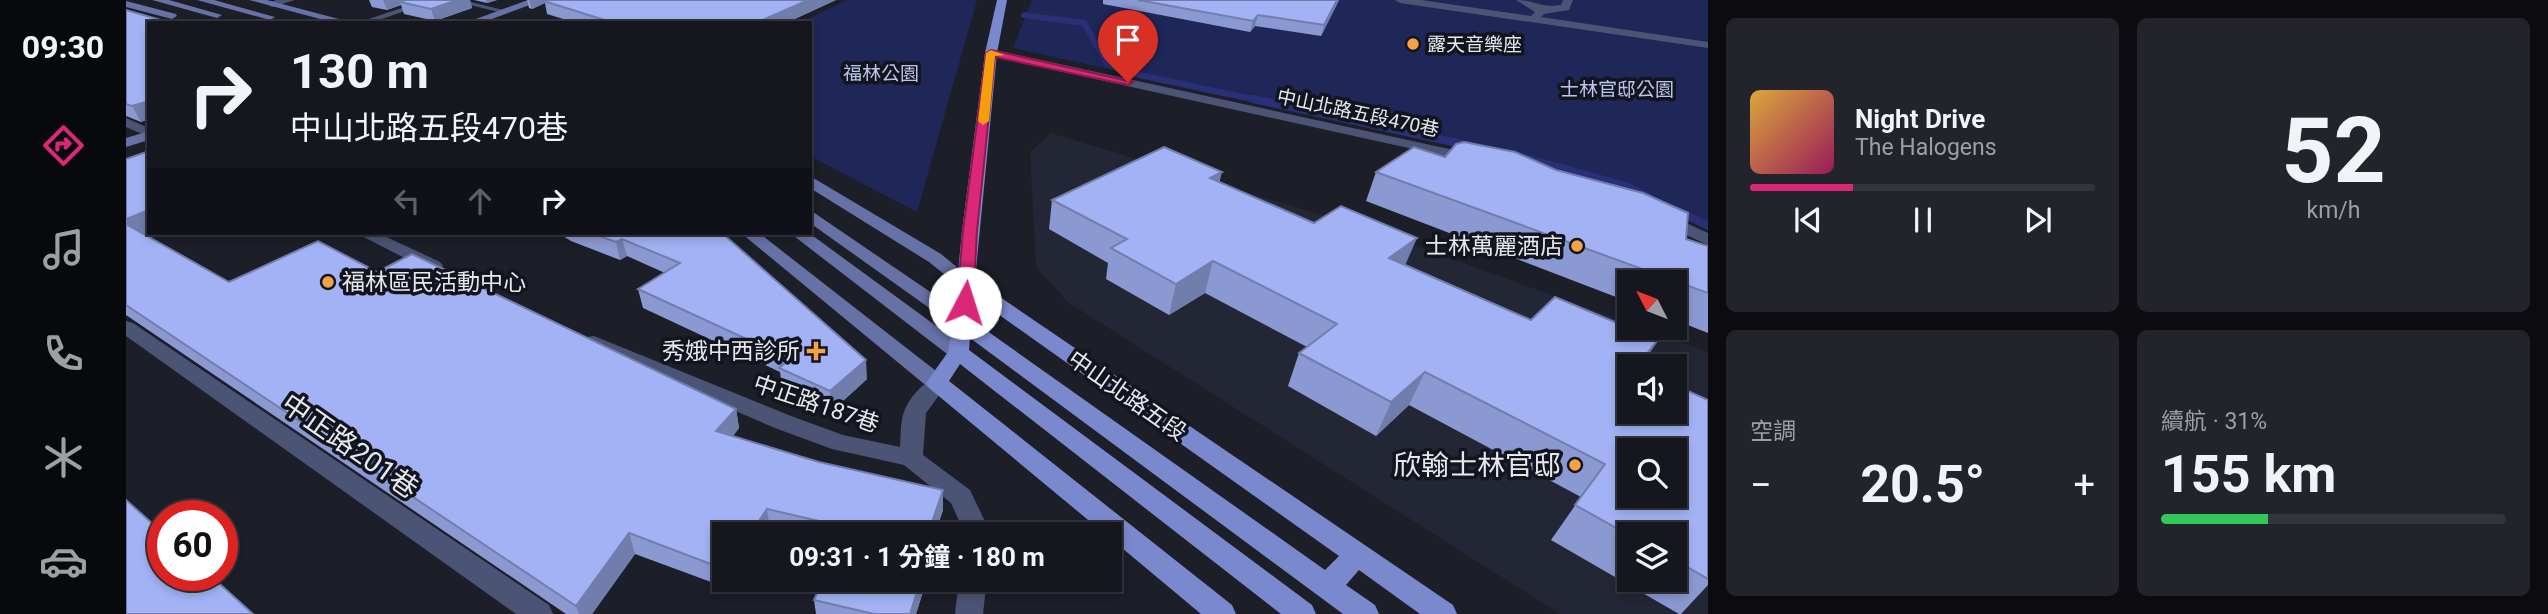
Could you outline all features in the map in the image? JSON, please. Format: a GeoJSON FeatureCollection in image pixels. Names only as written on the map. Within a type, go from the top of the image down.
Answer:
{"type":"FeatureCollection","features":[{"type":"Feature","properties":{"kind":"main road"},"geometry":{"type":"LineString","coordinates":[[157,0],[239,21]]}},
{"type":"Feature","properties":{"kind":"main road"},"geometry":{"type":"LineString","coordinates":[[202,0],[279,19]]}},
{"type":"Feature","properties":{"kind":"main road"},"geometry":{"type":"LineString","coordinates":[[254,0],[341,21]]}},
{"type":"Feature","properties":{"kind":"main road"},"geometry":{"type":"LineString","coordinates":[[937,383],[958,352],[963,323],[991,53],[1002,0]]}},
{"type":"Feature","properties":{"kind":"main road"},"geometry":{"type":"LineString","coordinates":[[126,4],[185,20]]}},
{"type":"Feature","properties":{"kind":"main road"},"geometry":{"type":"LineString","coordinates":[[481,21],[541,5]]}},
{"type":"Feature","properties":{"kind":"main road"},"geometry":{"type":"LineString","coordinates":[[126,143],[147,135]]}},
{"type":"Feature","properties":{"kind":"main road"},"geometry":{"type":"LineString","coordinates":[[126,159],[147,152]]}},
{"type":"Feature","properties":{"kind":"main road","name":"中山北路五段"},"geometry":{"type":"LineString","coordinates":[[812,182],[935,258],[967,283],[1443,614]]}},
{"type":"Feature","properties":{"kind":"main road","name":"中山北路五段"},"geometry":{"type":"LineString","coordinates":[[812,216],[1365,614]]}},
{"type":"Feature","properties":{"kind":"main road"},"geometry":{"type":"LineString","coordinates":[[752,235],[1222,614]]}},
{"type":"Feature","properties":{"kind":"main road"},"geometry":{"type":"LineString","coordinates":[[801,235],[958,352],[1289,610]]}},
{"type":"Feature","properties":{"kind":"main road"},"geometry":{"type":"LineString","coordinates":[[1327,587],[1357,554]]}},
{"type":"Feature","properties":{"kind":"street"},"geometry":{"type":"LineString","coordinates":[[272,4],[289,0]]}},
{"type":"Feature","properties":{"kind":"street"},"geometry":{"type":"LineString","coordinates":[[1400,0],[1537,15],[1708,45]]}},
{"type":"Feature","properties":{"kind":"street"},"geometry":{"type":"LineString","coordinates":[[1521,0],[1537,15]]}},
{"type":"Feature","properties":{"kind":"street"},"geometry":{"type":"LineString","coordinates":[[1537,15],[1565,8],[1569,0]]}},
{"type":"Feature","properties":{"kind":"street","name":"中山北路五段470巷"},"geometry":{"type":"LineString","coordinates":[[991,53],[1482,160]]}},
{"type":"Feature","properties":{"kind":"street"},"geometry":{"type":"LineString","coordinates":[[126,122],[147,133]]}},
{"type":"Feature","properties":{"kind":"street"},"geometry":{"type":"LineString","coordinates":[[1651,218],[1675,224],[1708,240]]}},
{"type":"Feature","properties":{"kind":"street"},"geometry":{"type":"LineString","coordinates":[[369,235],[451,275]]}},
{"type":"Feature","properties":{"kind":"street","name":"中正路201巷"},"geometry":{"type":"LineString","coordinates":[[126,327],[540,614]]}},
{"type":"Feature","properties":{"kind":"street","name":"中正路187巷"},"geometry":{"type":"LineString","coordinates":[[575,334],[783,422],[840,443],[911,458]]}},
{"type":"Feature","properties":{"kind":"street"},"geometry":{"type":"LineString","coordinates":[[937,383],[915,412],[911,458],[961,497],[972,522]]}},
{"type":"Feature","properties":{"kind":"street"},"geometry":{"type":"LineString","coordinates":[[969,614],[972,592]]}},
{"type":"Feature","properties":{"kind":"lane"},"geometry":{"type":"LineString","coordinates":[[367,21],[433,0]]}},
{"type":"Feature","properties":{"kind":"lane"},"geometry":{"type":"LineString","coordinates":[[453,0],[504,17]]}},
{"type":"Feature","properties":{"kind":"shaded area","name":"欣翰士林官邸"},"geometry":{"type":"Polygon","coordinates":[[[1051,133],[1378,232],[1617,319],[1617,340],[1675,340],[1708,352],[1708,614],[1560,614],[1069,303],[1036,267],[1030,152],[1051,133]]]}},
{"type":"Feature","properties":{"kind":"green space","name":"福林公園"},"geometry":{"type":"Polygon","coordinates":[[[847,0],[977,0],[917,212],[812,157],[812,21],[803,21],[847,0]]]}},
{"type":"Feature","properties":{"kind":"green space","name":"士林官邸公園"},"geometry":{"type":"Polygon","coordinates":[[[1032,0],[1708,0],[1708,230],[1600,177],[1013,48],[1032,0]]]}},
{"type":"Feature","properties":{"kind":"building"},"geometry":{"type":"Polygon","coordinates":[[[457,0],[431,9],[400,2],[457,0]]]}},
{"type":"Feature","properties":{"kind":"building"},"geometry":{"type":"Polygon","coordinates":[[[808,0],[761,21],[608,21],[544,1],[808,0]]]}},
{"type":"Feature","properties":{"kind":"building"},"geometry":{"type":"Polygon","coordinates":[[[1138,0],[1337,0],[1324,25],[1258,15],[1253,21],[1138,0]]]}},
{"type":"Feature","properties":{"kind":"building"},"geometry":{"type":"Polygon","coordinates":[[[126,10],[164,21],[147,21],[147,102],[132,106],[126,104],[126,10]]]}},
{"type":"Feature","properties":{"kind":"building"},"geometry":{"type":"Polygon","coordinates":[[[1464,142],[1515,152],[1556,170],[1643,193],[1688,213],[1686,239],[1708,246],[1708,293],[1687,285],[1687,270],[1645,270],[1376,172],[1414,147],[1445,157],[1456,144],[1464,142]]]}},
{"type":"Feature","properties":{"kind":"building"},"geometry":{"type":"Polygon","coordinates":[[[1164,147],[1222,172],[1210,178],[1314,223],[1341,206],[1417,238],[1389,258],[1531,320],[1555,297],[1617,323],[1617,340],[1658,340],[1647,354],[1617,354],[1617,424],[1687,424],[1687,390],[1708,400],[1708,579],[1687,567],[1687,522],[1617,522],[1617,528],[1575,505],[1605,464],[1425,372],[1391,402],[1299,353],[1337,324],[1213,261],[1176,284],[1111,248],[1127,239],[1052,200],[1164,147]]]}},
{"type":"Feature","properties":{"kind":"building"},"geometry":{"type":"Polygon","coordinates":[[[147,152],[147,211],[126,219],[126,159],[147,152]]]}},
{"type":"Feature","properties":{"kind":"building"},"geometry":{"type":"Polygon","coordinates":[[[126,224],[229,282],[318,241],[377,272],[412,254],[736,409],[716,431],[819,462],[943,490],[932,522],[823,522],[767,509],[758,522],[712,522],[712,564],[629,533],[576,606],[126,305],[126,224]]]}},
{"type":"Feature","properties":{"kind":"building"},"geometry":{"type":"Polygon","coordinates":[[[597,235],[724,235],[866,360],[830,391],[779,368],[790,359],[638,289],[680,263],[622,239],[616,242],[597,235]]]}},
{"type":"Feature","properties":{"kind":"building"},"geometry":{"type":"Polygon","coordinates":[[[126,500],[147,519],[147,591],[228,591],[253,614],[126,614],[126,500]]]}},
{"type":"Feature","properties":{"kind":"building"},"geometry":{"type":"Polygon","coordinates":[[[817,592],[917,592],[910,614],[874,614],[814,600],[817,592]]]}},
{"type":"Feature","properties":{"kind":"waterway"},"geometry":{"type":"LineString","coordinates":[[1024,15],[1084,23],[1107,63],[1125,72],[1261,101]]}},
{"type":"Feature","properties":{"kind":"waterway"},"geometry":{"type":"LineString","coordinates":[[1253,99],[1471,146]]}},
{"type":"Feature","properties":{"kind":"waterway"},"geometry":{"type":"LineString","coordinates":[[1518,156],[1629,187],[1649,197]]}},
{"type":"Feature","properties":{"kind":"waterway"},"geometry":{"type":"LineString","coordinates":[[1676,210],[1708,226]]}},
{"type":"Feature","properties":{"kind":"slow traffic"},"geometry":{"type":"LineString","coordinates":[[983,121],[991,53],[1000,55]]}},
{"type":"Feature","properties":{"kind":"place","name":"露天音樂座"},"geometry":{"type":"Point","coordinates":[1413,44]}},
{"type":"Feature","properties":{"kind":"place","name":"士林萬麗酒店"},"geometry":{"type":"Point","coordinates":[1577,246]}},
{"type":"Feature","properties":{"kind":"place","name":"福林區民活動中心"},"geometry":{"type":"Point","coordinates":[328,282]}},
{"type":"Feature","properties":{"kind":"place","name":"秀娥中西診所"},"geometry":{"type":"Point","coordinates":[816,351]}},
{"type":"Feature","properties":{"kind":"place","name":"欣翰士林官邸"},"geometry":{"type":"Point","coordinates":[1575,465]}},
{"type":"Feature","properties":{"kind":"route"},"geometry":{"type":"LineString","coordinates":[[965,303],[970,231],[991,53],[1128,82]]}}]}
